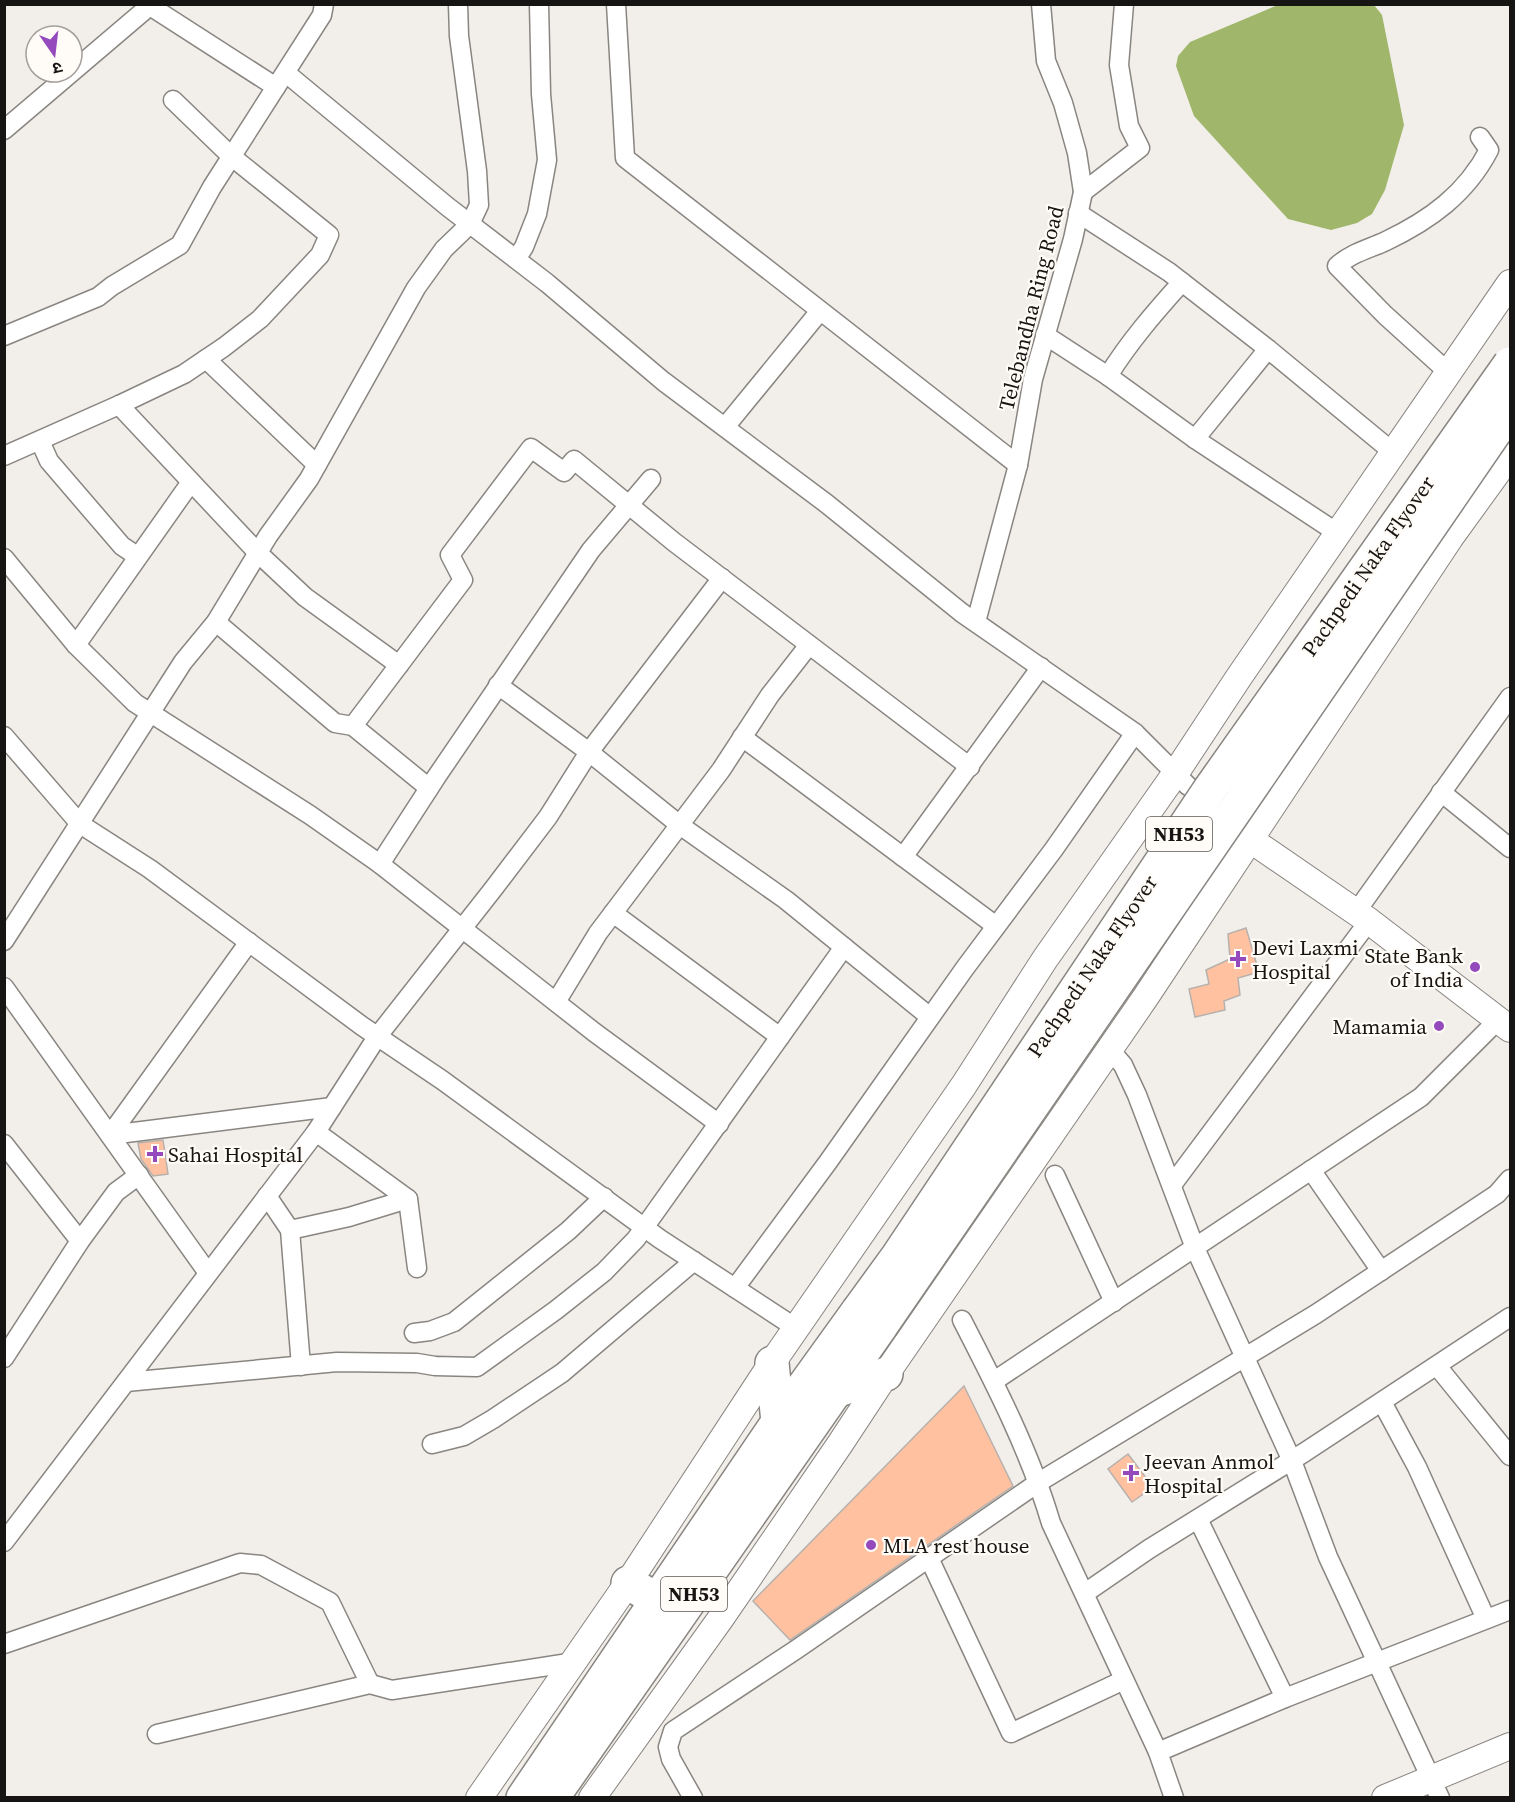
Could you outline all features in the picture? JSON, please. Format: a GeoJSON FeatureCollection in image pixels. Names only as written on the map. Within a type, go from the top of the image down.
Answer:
{"type":"FeatureCollection","features":[{"type":"Feature","properties":{"kind":"highway","name":"Pachpedi Naka Flyover"},"geometry":{"type":"LineString","coordinates":[[836,1390],[904,1246],[1210,789],[1510,364]]}},
{"type":"Feature","properties":{"kind":"highway","name":"Pachpedi Naka Flyover"},"geometry":{"type":"LineString","coordinates":[[778,1422],[869,1318],[1129,968],[1510,410]]}},
{"type":"Feature","properties":{"kind":"highway"},"geometry":{"type":"LineString","coordinates":[[772,1364],[778,1422]]}},
{"type":"Feature","properties":{"kind":"highway"},"geometry":{"type":"LineString","coordinates":[[836,1390],[886,1374]]}},
{"type":"Feature","properties":{"kind":"highway","name":"NH53"},"geometry":{"type":"LineString","coordinates":[[552,1797],[836,1390]]}},
{"type":"Feature","properties":{"kind":"highway","name":"NH53"},"geometry":{"type":"LineString","coordinates":[[523,1797],[778,1422]]}},
{"type":"Feature","properties":{"kind":"highway"},"geometry":{"type":"LineString","coordinates":[[628,1583],[658,1600]]}},
{"type":"Feature","properties":{"kind":"main road"},"geometry":{"type":"LineString","coordinates":[[479,1797],[628,1583],[796,1328],[964,1085],[1045,959],[1181,780],[1239,677],[1510,283]]}},
{"type":"Feature","properties":{"kind":"main road"},"geometry":{"type":"LineString","coordinates":[[592,1797],[721,1618],[1110,1050],[1246,836],[1510,455]]}},
{"type":"Feature","properties":{"kind":"main road"},"geometry":{"type":"LineString","coordinates":[[1246,836],[1363,917],[1505,1024]]}},
{"type":"Feature","properties":{"kind":"main road"},"geometry":{"type":"LineString","coordinates":[[1385,1797],[1436,1788],[1510,1746]]}},
{"type":"Feature","properties":{"kind":"street"},"geometry":{"type":"LineString","coordinates":[[4,336],[98,297],[180,245],[231,156],[322,15],[324,4]]}},
{"type":"Feature","properties":{"kind":"street"},"geometry":{"type":"LineString","coordinates":[[4,941],[183,662],[216,622],[258,553],[317,465],[416,288],[444,249],[470,224],[478,205],[477,171],[459,36],[458,4]]}},
{"type":"Feature","properties":{"kind":"street"},"geometry":{"type":"LineString","coordinates":[[516,259],[524,247],[537,214],[547,160],[541,94],[539,4]]}},
{"type":"Feature","properties":{"kind":"street"},"geometry":{"type":"LineString","coordinates":[[616,4],[625,158],[1018,465]]}},
{"type":"Feature","properties":{"kind":"street","name":"Telebandha Ring Road"},"geometry":{"type":"LineString","coordinates":[[976,622],[1018,465],[1033,379],[1083,192],[1077,153],[1063,103],[1046,61],[1045,27],[1041,4]]}},
{"type":"Feature","properties":{"kind":"street"},"geometry":{"type":"LineString","coordinates":[[1083,192],[1140,148],[1129,126],[1119,65],[1124,4]]}},
{"type":"Feature","properties":{"kind":"street"},"geometry":{"type":"LineString","coordinates":[[4,130],[151,5],[281,80],[547,283],[663,381],[827,504],[976,622],[1135,733],[1181,780]]}},
{"type":"Feature","properties":{"kind":"street"},"geometry":{"type":"LineString","coordinates":[[4,456],[184,374],[260,319],[320,255],[329,236],[231,156],[173,100]]}},
{"type":"Feature","properties":{"kind":"street"},"geometry":{"type":"LineString","coordinates":[[1449,373],[1385,315],[1337,266],[1352,254],[1384,242],[1446,206],[1476,171],[1489,150],[1480,137]]}},
{"type":"Feature","properties":{"kind":"street"},"geometry":{"type":"LineString","coordinates":[[1078,213],[1182,282],[1268,349],[1394,453]]}},
{"type":"Feature","properties":{"kind":"street"},"geometry":{"type":"LineString","coordinates":[[1108,376],[1152,315],[1182,282]]}},
{"type":"Feature","properties":{"kind":"street"},"geometry":{"type":"LineString","coordinates":[[725,428],[820,311]]}},
{"type":"Feature","properties":{"kind":"street"},"geometry":{"type":"LineString","coordinates":[[1045,335],[1108,376],[1195,439],[1339,534]]}},
{"type":"Feature","properties":{"kind":"street"},"geometry":{"type":"LineString","coordinates":[[1195,439],[1268,349]]}},
{"type":"Feature","properties":{"kind":"street"},"geometry":{"type":"LineString","coordinates":[[206,359],[317,465]]}},
{"type":"Feature","properties":{"kind":"street"},"geometry":{"type":"LineString","coordinates":[[119,405],[258,553],[305,597],[399,665]]}},
{"type":"Feature","properties":{"kind":"street"},"geometry":{"type":"LineString","coordinates":[[40,441],[49,460],[122,546],[137,556]]}},
{"type":"Feature","properties":{"kind":"street"},"geometry":{"type":"LineString","coordinates":[[353,726],[463,580],[450,555],[531,448],[564,472],[574,460],[674,542],[970,766]]}},
{"type":"Feature","properties":{"kind":"street"},"geometry":{"type":"LineString","coordinates":[[380,864],[591,550],[651,479]]}},
{"type":"Feature","properties":{"kind":"street"},"geometry":{"type":"LineString","coordinates":[[76,645],[191,483]]}},
{"type":"Feature","properties":{"kind":"street"},"geometry":{"type":"LineString","coordinates":[[4,558],[76,645],[135,704],[310,815],[380,864],[556,1002],[719,1124]]}},
{"type":"Feature","properties":{"kind":"street"},"geometry":{"type":"LineString","coordinates":[[4,1542],[12,1518],[126,1382],[316,1132],[377,1037],[548,817],[589,752],[722,578]]}},
{"type":"Feature","properties":{"kind":"street"},"geometry":{"type":"LineString","coordinates":[[216,622],[335,723],[353,726],[429,788]]}},
{"type":"Feature","properties":{"kind":"street"},"geometry":{"type":"LineString","coordinates":[[556,1002],[598,933],[681,826],[722,770],[770,695],[809,645]]}},
{"type":"Feature","properties":{"kind":"street"},"geometry":{"type":"LineString","coordinates":[[903,857],[1041,667]]}},
{"type":"Feature","properties":{"kind":"street"},"geometry":{"type":"LineString","coordinates":[[498,686],[589,752],[681,826],[786,900],[930,1017]]}},
{"type":"Feature","properties":{"kind":"street"},"geometry":{"type":"LineString","coordinates":[[1172,1185],[1363,917],[1441,792],[1510,697]]}},
{"type":"Feature","properties":{"kind":"street"},"geometry":{"type":"LineString","coordinates":[[735,1288],[1054,849],[1135,733]]}},
{"type":"Feature","properties":{"kind":"street"},"geometry":{"type":"LineString","coordinates":[[4,736],[80,824],[150,869],[377,1037],[442,1080],[643,1227],[796,1328]]}},
{"type":"Feature","properties":{"kind":"street"},"geometry":{"type":"LineString","coordinates":[[742,737],[996,926]]}},
{"type":"Feature","properties":{"kind":"street"},"geometry":{"type":"LineString","coordinates":[[1441,792],[1510,848]]}},
{"type":"Feature","properties":{"kind":"street"},"geometry":{"type":"LineString","coordinates":[[613,913],[780,1037]]}},
{"type":"Feature","properties":{"kind":"street"},"geometry":{"type":"LineString","coordinates":[[110,1135],[249,942]]}},
{"type":"Feature","properties":{"kind":"street"},"geometry":{"type":"LineString","coordinates":[[126,1382],[337,1362],[477,1366],[548,1316],[604,1272],[636,1239],[844,947]]}},
{"type":"Feature","properties":{"kind":"street"},"geometry":{"type":"LineString","coordinates":[[4,987],[208,1274]]}},
{"type":"Feature","properties":{"kind":"street"},"geometry":{"type":"LineString","coordinates":[[994,1382],[1421,1097],[1505,1024]]}},
{"type":"Feature","properties":{"kind":"street"},"geometry":{"type":"LineString","coordinates":[[1110,1050],[1123,1065],[1133,1085],[1195,1248],[1292,1461],[1328,1557],[1436,1788]]}},
{"type":"Feature","properties":{"kind":"street"},"geometry":{"type":"LineString","coordinates":[[110,1135],[332,1107]]}},
{"type":"Feature","properties":{"kind":"street"},"geometry":{"type":"LineString","coordinates":[[316,1132],[408,1199],[417,1268]]}},
{"type":"Feature","properties":{"kind":"street"},"geometry":{"type":"LineString","coordinates":[[4,1144],[80,1241]]}},
{"type":"Feature","properties":{"kind":"street"},"geometry":{"type":"LineString","coordinates":[[1311,1170],[1381,1271]]}},
{"type":"Feature","properties":{"kind":"street"},"geometry":{"type":"LineString","coordinates":[[4,1358],[80,1241],[116,1192],[139,1175]]}},
{"type":"Feature","properties":{"kind":"street"},"geometry":{"type":"LineString","coordinates":[[1055,1175],[1114,1302]]}},
{"type":"Feature","properties":{"kind":"street"},"geometry":{"type":"LineString","coordinates":[[693,1797],[671,1760],[668,1747],[673,1731],[797,1649],[1039,1482],[1316,1314],[1497,1194],[1510,1179]]}},
{"type":"Feature","properties":{"kind":"street"},"geometry":{"type":"LineString","coordinates":[[267,1196],[290,1230],[301,1366]]}},
{"type":"Feature","properties":{"kind":"street"},"geometry":{"type":"LineString","coordinates":[[414,1333],[430,1331],[454,1322],[560,1238],[603,1197]]}},
{"type":"Feature","properties":{"kind":"street"},"geometry":{"type":"LineString","coordinates":[[290,1230],[349,1217],[408,1199]]}},
{"type":"Feature","properties":{"kind":"street"},"geometry":{"type":"LineString","coordinates":[[432,1444],[464,1436],[494,1419],[562,1373],[694,1261]]}},
{"type":"Feature","properties":{"kind":"street"},"geometry":{"type":"LineString","coordinates":[[1084,1593],[1292,1461],[1510,1317]]}},
{"type":"Feature","properties":{"kind":"street"},"geometry":{"type":"LineString","coordinates":[[962,1320],[994,1382],[1039,1482],[1051,1523],[1158,1752],[1174,1797]]}},
{"type":"Feature","properties":{"kind":"street"},"geometry":{"type":"LineString","coordinates":[[1437,1366],[1510,1456]]}},
{"type":"Feature","properties":{"kind":"street"},"geometry":{"type":"LineString","coordinates":[[1382,1402],[1417,1467],[1486,1620]]}},
{"type":"Feature","properties":{"kind":"street"},"geometry":{"type":"LineString","coordinates":[[1198,1519],[1285,1698]]}},
{"type":"Feature","properties":{"kind":"street"},"geometry":{"type":"LineString","coordinates":[[929,1558],[1011,1732],[1124,1680]]}},
{"type":"Feature","properties":{"kind":"street"},"geometry":{"type":"LineString","coordinates":[[4,1644],[240,1563],[261,1564],[330,1602],[370,1684]]}},
{"type":"Feature","properties":{"kind":"street"},"geometry":{"type":"LineString","coordinates":[[1158,1752],[1285,1698],[1510,1610]]}},
{"type":"Feature","properties":{"kind":"street"},"geometry":{"type":"LineString","coordinates":[[157,1734],[370,1684],[392,1690],[574,1662]]}},
{"type":"Feature","properties":{"kind":"shaded area"},"geometry":{"type":"Polygon","coordinates":[[[1278,5],[1374,5],[1382,15],[1404,125],[1385,190],[1372,214],[1357,223],[1331,230],[1288,219],[1194,116],[1176,66],[1178,56],[1190,42],[1278,5]]]}},
{"type":"Feature","properties":{"kind":"building"},"geometry":{"type":"Polygon","coordinates":[[[1246,928],[1259,972],[1238,978],[1240,995],[1224,1001],[1225,1010],[1195,1017],[1189,989],[1209,984],[1206,970],[1230,959],[1228,934],[1246,928]]]}},
{"type":"Feature","properties":{"kind":"building"},"geometry":{"type":"Polygon","coordinates":[[[163,1140],[168,1174],[153,1176],[141,1159],[138,1143],[163,1140]]]}},
{"type":"Feature","properties":{"kind":"building","name":"MLA rest house"},"geometry":{"type":"Polygon","coordinates":[[[964,1386],[1013,1486],[790,1640],[753,1601],[964,1386]]]}},
{"type":"Feature","properties":{"kind":"building"},"geometry":{"type":"Polygon","coordinates":[[[1128,1454],[1153,1487],[1132,1502],[1108,1469],[1128,1454]]]}},
{"type":"Feature","properties":{"kind":"place","name":"Devi Laxmi Hospital"},"geometry":{"type":"Point","coordinates":[1238,959]}},
{"type":"Feature","properties":{"kind":"place","name":"State Bank of India"},"geometry":{"type":"Point","coordinates":[1475,967]}},
{"type":"Feature","properties":{"kind":"place","name":"Mamamia"},"geometry":{"type":"Point","coordinates":[1439,1026]}},
{"type":"Feature","properties":{"kind":"place","name":"Sahai Hospital"},"geometry":{"type":"Point","coordinates":[155,1154]}},
{"type":"Feature","properties":{"kind":"place","name":"Jeevan Anmol Hospital"},"geometry":{"type":"Point","coordinates":[1131,1473]}},
{"type":"Feature","properties":{"kind":"place","name":"MLA rest house"},"geometry":{"type":"Point","coordinates":[871,1545]}}]}
